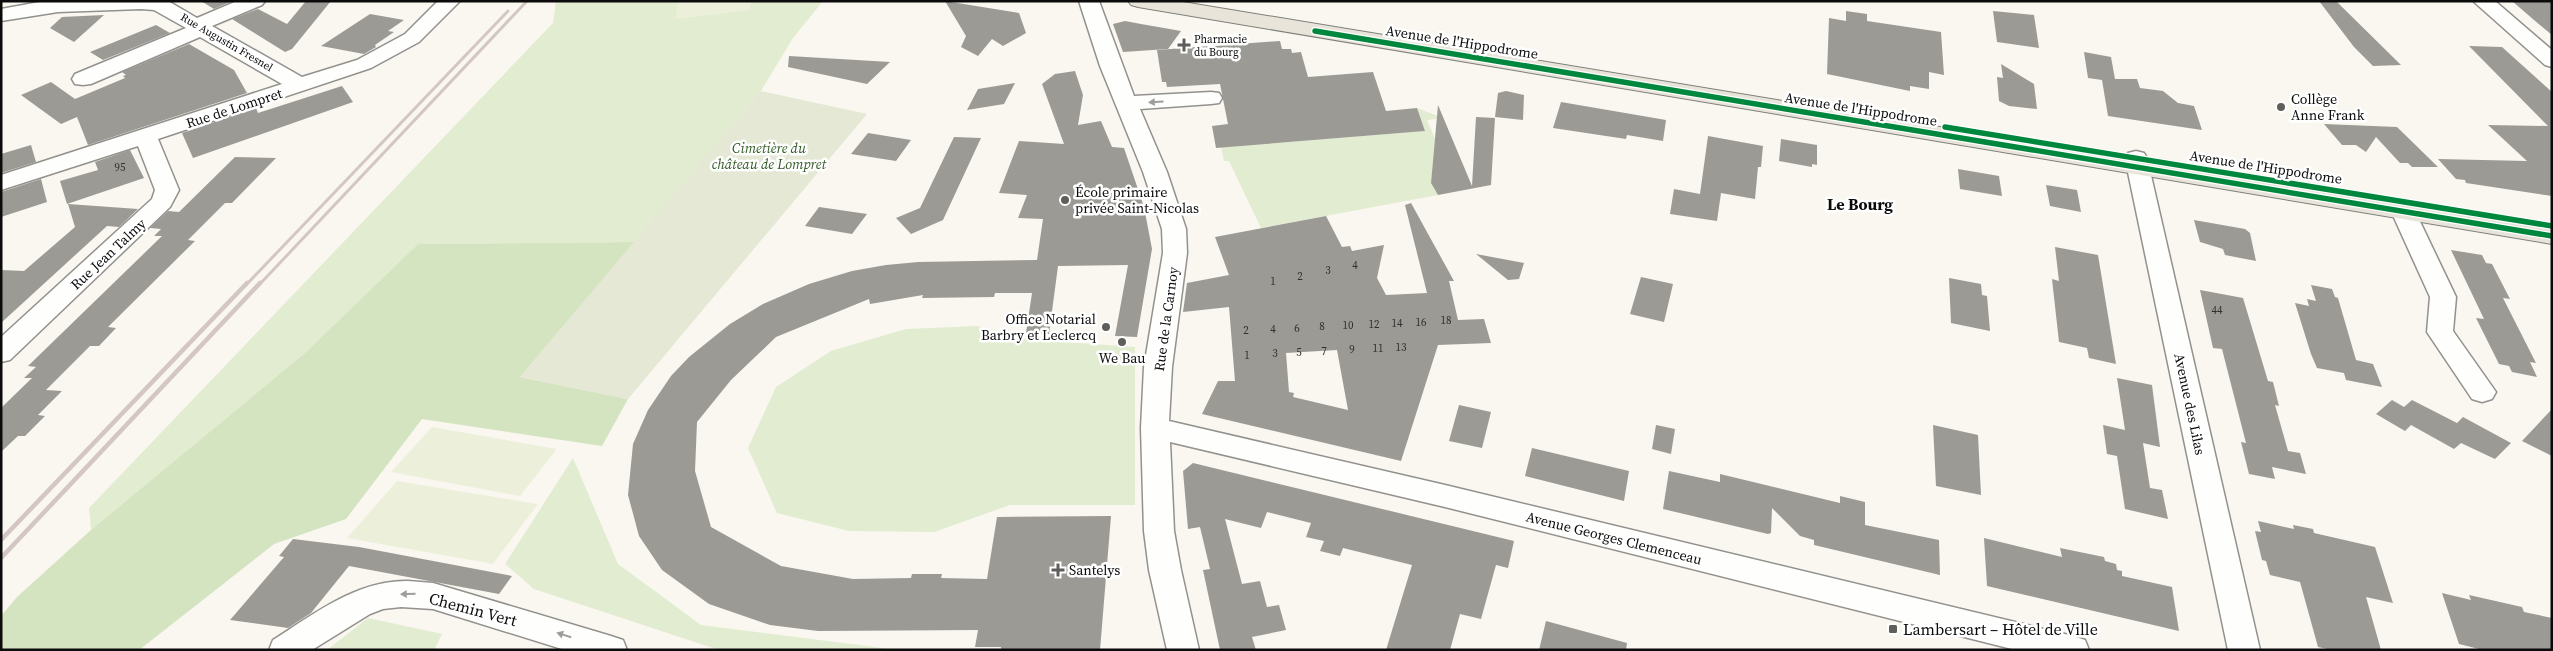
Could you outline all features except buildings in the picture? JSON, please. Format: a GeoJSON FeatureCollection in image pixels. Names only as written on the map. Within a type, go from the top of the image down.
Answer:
{"type":"FeatureCollection","features":[{"type":"Feature","properties":{"kind":"main road","name":"Avenue de l'Hippodrome"},"geometry":{"type":"LineString","coordinates":[[1138,1],[2137,163],[2552,226]]}},
{"type":"Feature","properties":{"kind":"main road","name":"Avenue de l'Hippodrome"},"geometry":{"type":"LineString","coordinates":[[1186,1],[2137,163],[2552,236]]}},
{"type":"Feature","properties":{"kind":"street"},"geometry":{"type":"LineString","coordinates":[[84,79],[201,27],[254,1]]}},
{"type":"Feature","properties":{"kind":"street","name":"Rue de Lompret"},"geometry":{"type":"LineString","coordinates":[[1,183],[302,86],[364,64],[403,44],[420,32],[450,1]]}},
{"type":"Feature","properties":{"kind":"street","name":"Rue de la Carnoy"},"geometry":{"type":"LineString","coordinates":[[1089,1],[1092,15],[1158,181],[1172,222],[1175,244],[1158,367],[1155,428],[1160,530],[1165,570],[1183,650]]}},
{"type":"Feature","properties":{"kind":"street"},"geometry":{"type":"LineString","coordinates":[[2483,1],[2552,62]]}},
{"type":"Feature","properties":{"kind":"street","name":"Rue Augustin Fresnel"},"geometry":{"type":"LineString","coordinates":[[1,15],[78,3],[139,2],[164,6],[302,86]]}},
{"type":"Feature","properties":{"kind":"street"},"geometry":{"type":"LineString","coordinates":[[1126,103],[1211,98]]}},
{"type":"Feature","properties":{"kind":"street","name":"Rue Jean Talmy"},"geometry":{"type":"LineString","coordinates":[[1,354],[162,202],[166,190],[165,183],[145,136]]}},
{"type":"Feature","properties":{"kind":"street","name":"Avenue des Lilas"},"geometry":{"type":"LineString","coordinates":[[2137,163],[2244,650]]}},
{"type":"Feature","properties":{"kind":"street"},"geometry":{"type":"LineString","coordinates":[[2403,211],[2443,297],[2440,332],[2482,392]]}},
{"type":"Feature","properties":{"kind":"street","name":"Avenue Georges Clemenceau"},"geometry":{"type":"LineString","coordinates":[[1155,428],[1445,496],[2073,650]]}},
{"type":"Feature","properties":{"kind":"street","name":"Chemin Vert"},"geometry":{"type":"LineString","coordinates":[[285,650],[358,606],[382,596],[408,593],[433,596],[610,650]]}},
{"type":"Feature","properties":{"kind":"green space"},"geometry":{"type":"Polygon","coordinates":[[[556,1],[823,1],[793,38],[761,91],[635,242],[418,244],[306,352],[91,530],[89,508],[553,23],[556,1]]]}},
{"type":"Feature","properties":{"kind":"green space"},"geometry":{"type":"Polygon","coordinates":[[[678,1],[751,1],[750,10],[676,19],[678,1]]]}},
{"type":"Feature","properties":{"kind":"green space","name":"Cimetière du château de Lompret"},"geometry":{"type":"Polygon","coordinates":[[[761,91],[867,114],[628,399],[520,377],[761,91]]]}},
{"type":"Feature","properties":{"kind":"green space"},"geometry":{"type":"Polygon","coordinates":[[[1417,108],[1443,118],[1427,120],[1435,139],[1431,183],[1438,195],[1261,228],[1229,161],[1224,161],[1221,147],[1425,131],[1417,108]]]}},
{"type":"Feature","properties":{"kind":"green space"},"geometry":{"type":"Polygon","coordinates":[[[635,242],[520,377],[628,399],[602,446],[422,419],[346,519],[274,544],[139,650],[1,650],[1,616],[17,597],[91,530],[306,352],[418,244],[635,242]]]}},
{"type":"Feature","properties":{"kind":"green space"},"geometry":{"type":"Polygon","coordinates":[[[977,326],[1010,338],[1135,347],[1135,505],[1010,505],[934,532],[849,531],[777,513],[748,448],[776,387],[831,351],[906,329],[977,326]]]}},
{"type":"Feature","properties":{"kind":"green space"},"geometry":{"type":"Polygon","coordinates":[[[432,427],[557,449],[520,496],[391,472],[432,427]]]}},
{"type":"Feature","properties":{"kind":"green space"},"geometry":{"type":"Polygon","coordinates":[[[573,458],[618,564],[701,625],[898,650],[719,650],[534,589],[505,564],[573,458]]]}},
{"type":"Feature","properties":{"kind":"green space"},"geometry":{"type":"Polygon","coordinates":[[[397,481],[538,504],[493,564],[347,538],[397,481]]]}},
{"type":"Feature","properties":{"kind":"green space"},"geometry":{"type":"Polygon","coordinates":[[[368,618],[442,634],[434,650],[327,650],[368,618]]]}},
{"type":"Feature","properties":{"kind":"railway"},"geometry":{"type":"LineString","coordinates":[[259,285],[527,1]]}},
{"type":"Feature","properties":{"kind":"railway"},"geometry":{"type":"LineString","coordinates":[[246,285],[508,11]]}},
{"type":"Feature","properties":{"kind":"railway"},"geometry":{"type":"LineString","coordinates":[[1,540],[247,283]]}},
{"type":"Feature","properties":{"kind":"railway"},"geometry":{"type":"LineString","coordinates":[[1,558],[260,283]]}},
{"type":"Feature","properties":{"kind":"cycle path"},"geometry":{"type":"LineString","coordinates":[[1315,31],[2552,236]]}},
{"type":"Feature","properties":{"kind":"cycle path"},"geometry":{"type":"LineString","coordinates":[[1945,127],[2552,226]]}},
{"type":"Feature","properties":{"kind":"place","name":"Pharmacie du Bourg"},"geometry":{"type":"Point","coordinates":[1184,45]}},
{"type":"Feature","properties":{"kind":"place","name":"Collège Anne Frank"},"geometry":{"type":"Point","coordinates":[2281,107]}},
{"type":"Feature","properties":{"kind":"place","name":"École primaire privée Saint-Nicolas"},"geometry":{"type":"Point","coordinates":[1065,200]}},
{"type":"Feature","properties":{"kind":"place","name":"Office Notarial Barbry et Leclercq"},"geometry":{"type":"Point","coordinates":[1106,327]}},
{"type":"Feature","properties":{"kind":"place","name":"We Bau"},"geometry":{"type":"Point","coordinates":[1122,342]}},
{"type":"Feature","properties":{"kind":"place","name":"Santelys"},"geometry":{"type":"Point","coordinates":[1058,570]}},
{"type":"Feature","properties":{"kind":"place","name":"Lambersart – Hôtel de Ville"},"geometry":{"type":"Point","coordinates":[1893,629]}},
{"type":"Feature","properties":{"kind":"district","name":"Le Bourg"},"geometry":{"type":"Point","coordinates":[1860,204]}}]}
